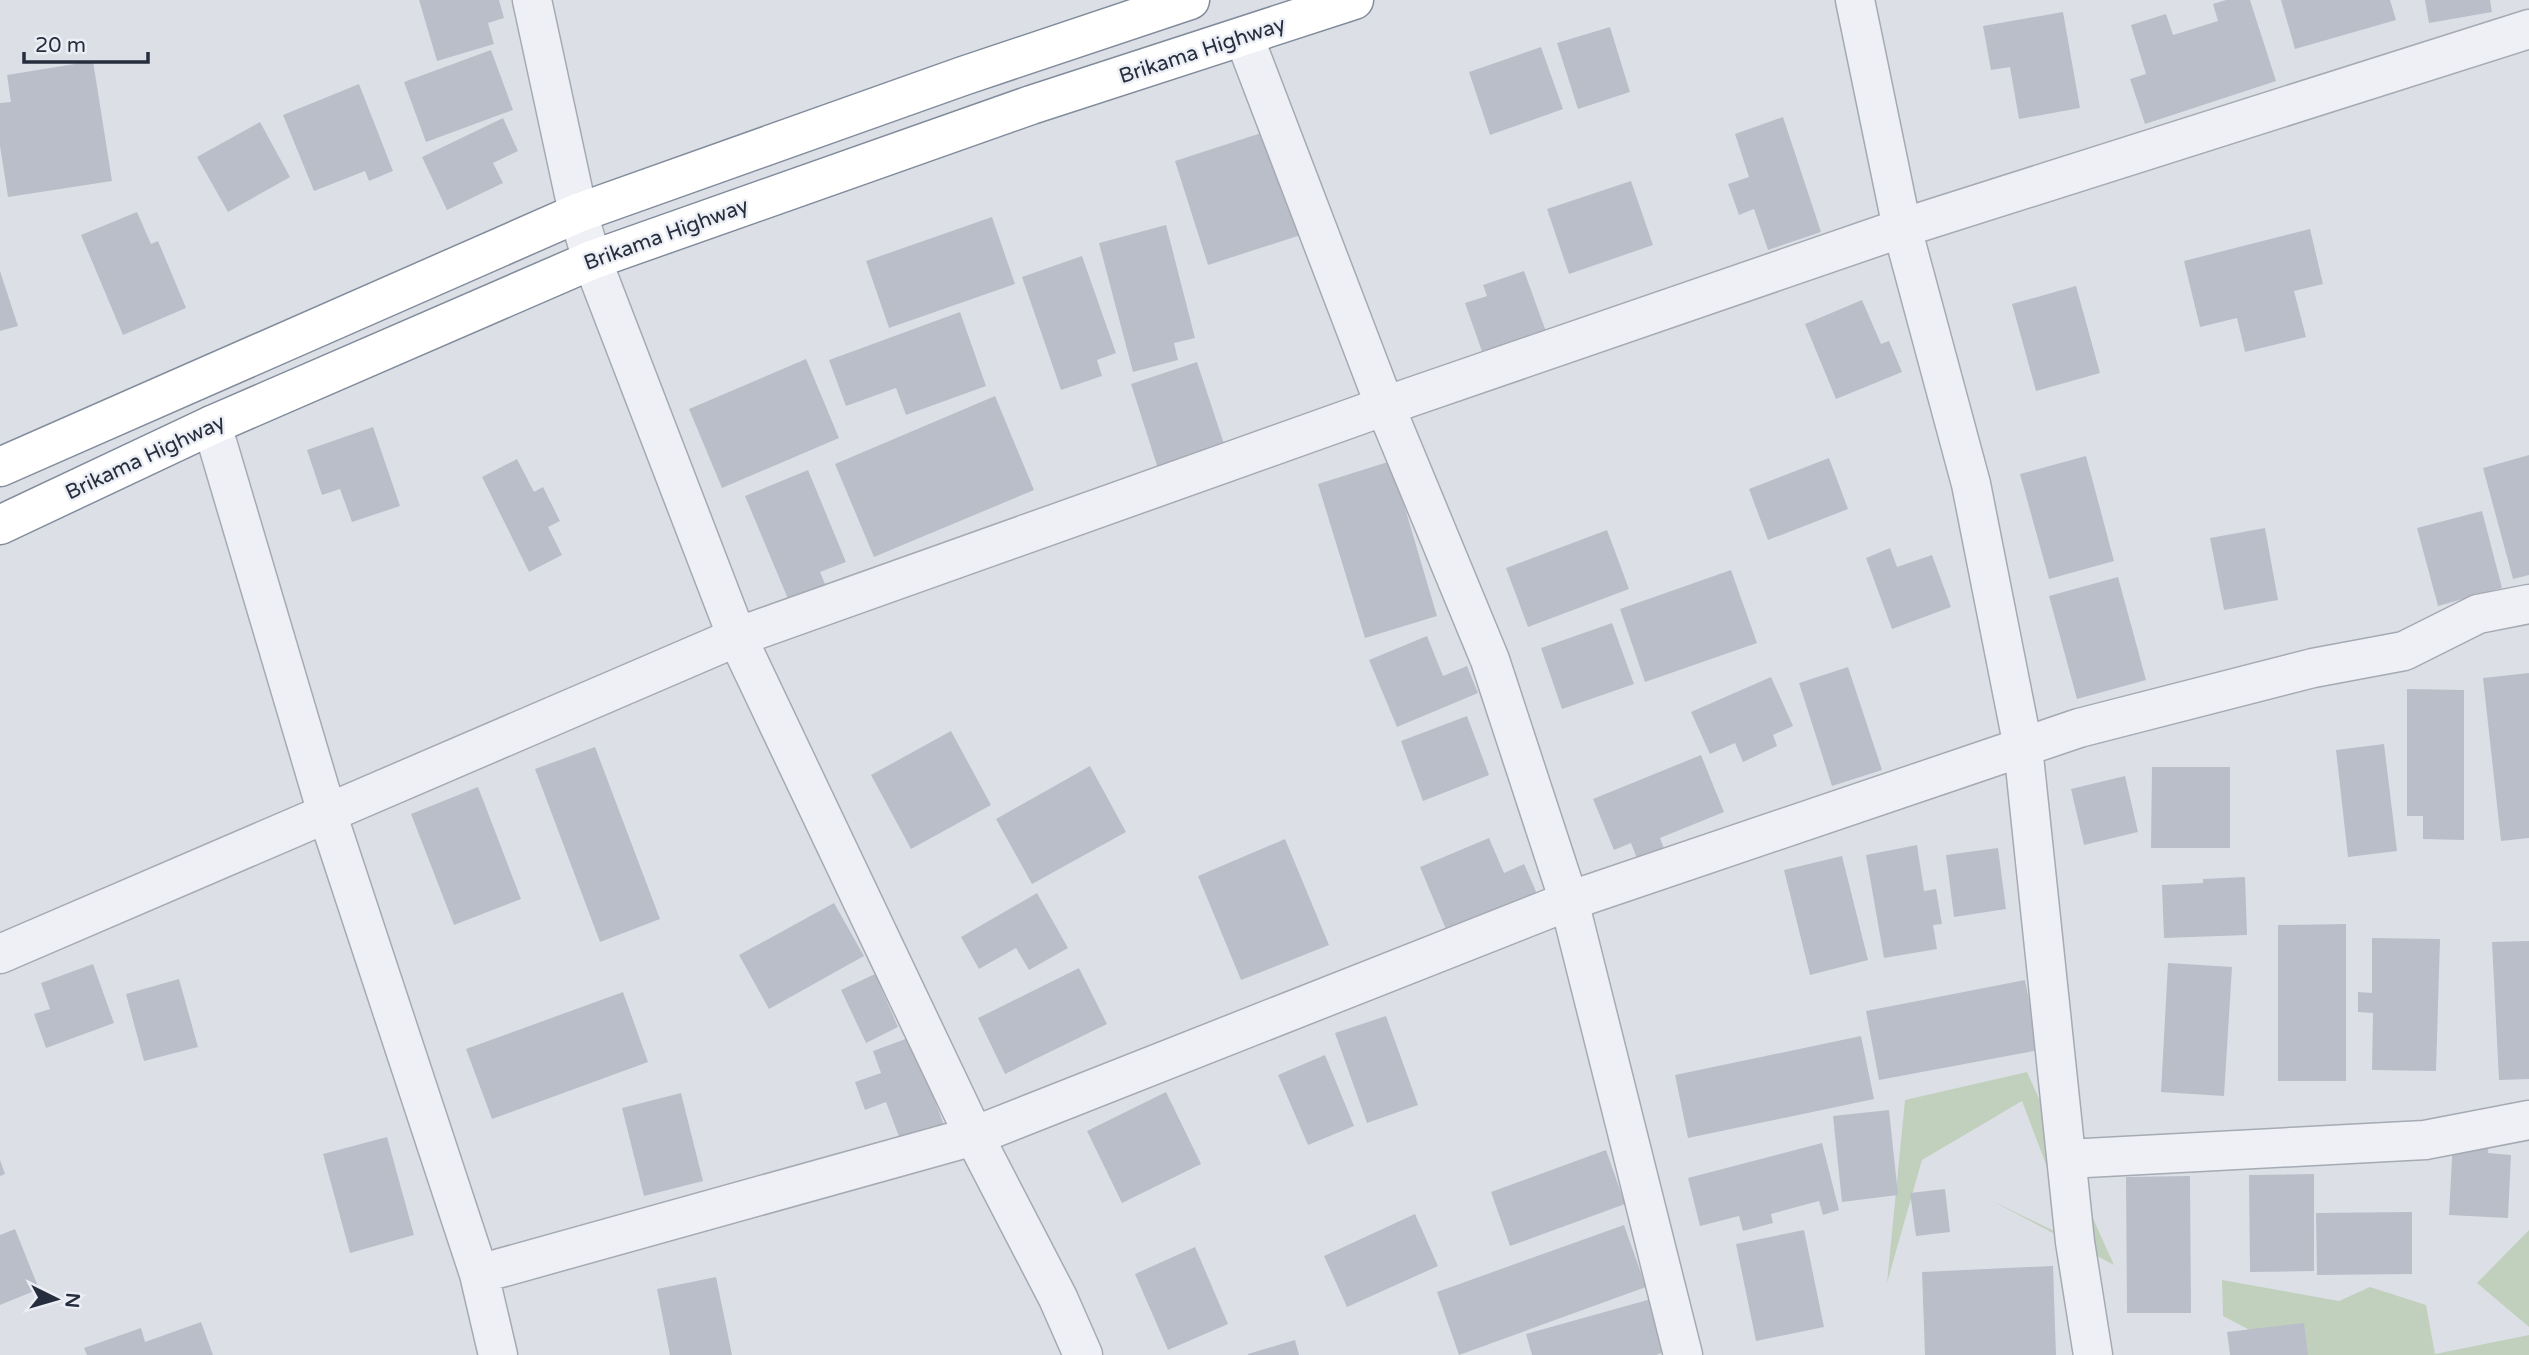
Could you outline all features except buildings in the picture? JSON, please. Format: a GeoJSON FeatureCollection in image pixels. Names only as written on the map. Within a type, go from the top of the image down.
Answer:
{"type":"FeatureCollection","features":[{"type":"Feature","properties":{"kind":"highway"},"geometry":{"type":"LineString","coordinates":[[0,467],[578,213],[950,80],[1190,0]]}},
{"type":"Feature","properties":{"kind":"highway","name":"Brikama Highway"},"geometry":{"type":"LineString","coordinates":[[0,524],[212,425],[592,260],[1031,105],[1354,0]]}},
{"type":"Feature","properties":{"kind":"street"},"geometry":{"type":"LineString","coordinates":[[532,0],[578,213],[592,260],[737,637],[974,1136],[1058,1298],[1083,1355]]}},
{"type":"Feature","properties":{"kind":"street"},"geometry":{"type":"LineString","coordinates":[[1855,0],[1902,228],[1971,484],[2023,747],[2075,1242],[2093,1355]]}},
{"type":"Feature","properties":{"kind":"street"},"geometry":{"type":"LineString","coordinates":[[0,954],[737,637],[1385,407],[1902,228],[2529,29]]}},
{"type":"Feature","properties":{"kind":"street"},"geometry":{"type":"LineString","coordinates":[[1244,37],[1385,407],[1490,660],[1569,901],[1684,1355]]}},
{"type":"Feature","properties":{"kind":"street"},"geometry":{"type":"LineString","coordinates":[[212,425],[327,813],[479,1274],[498,1355]]}},
{"type":"Feature","properties":{"kind":"street"},"geometry":{"type":"LineString","coordinates":[[479,1274],[974,1136],[1569,901],[2079,728],[2313,668],[2404,651],[2479,614],[2529,604]]}},
{"type":"Feature","properties":{"kind":"street"},"geometry":{"type":"LineString","coordinates":[[2067,1159],[2425,1140],[2529,1120]]}},
{"type":"Feature","properties":{"kind":"green space"},"geometry":{"type":"Polygon","coordinates":[[[2027,1072],[2114,1265],[1988,1199],[2075,1241],[2022,1101],[1922,1160],[1887,1283],[1905,1100],[2027,1072]]]}},
{"type":"Feature","properties":{"kind":"green space"},"geometry":{"type":"Polygon","coordinates":[[[2529,1230],[2529,1327],[2477,1283],[2529,1230]]]}},
{"type":"Feature","properties":{"kind":"green space"},"geometry":{"type":"Polygon","coordinates":[[[2222,1280],[2339,1301],[2370,1287],[2426,1305],[2435,1354],[2529,1335],[2529,1355],[2297,1355],[2223,1316],[2222,1280]]]}}]}
